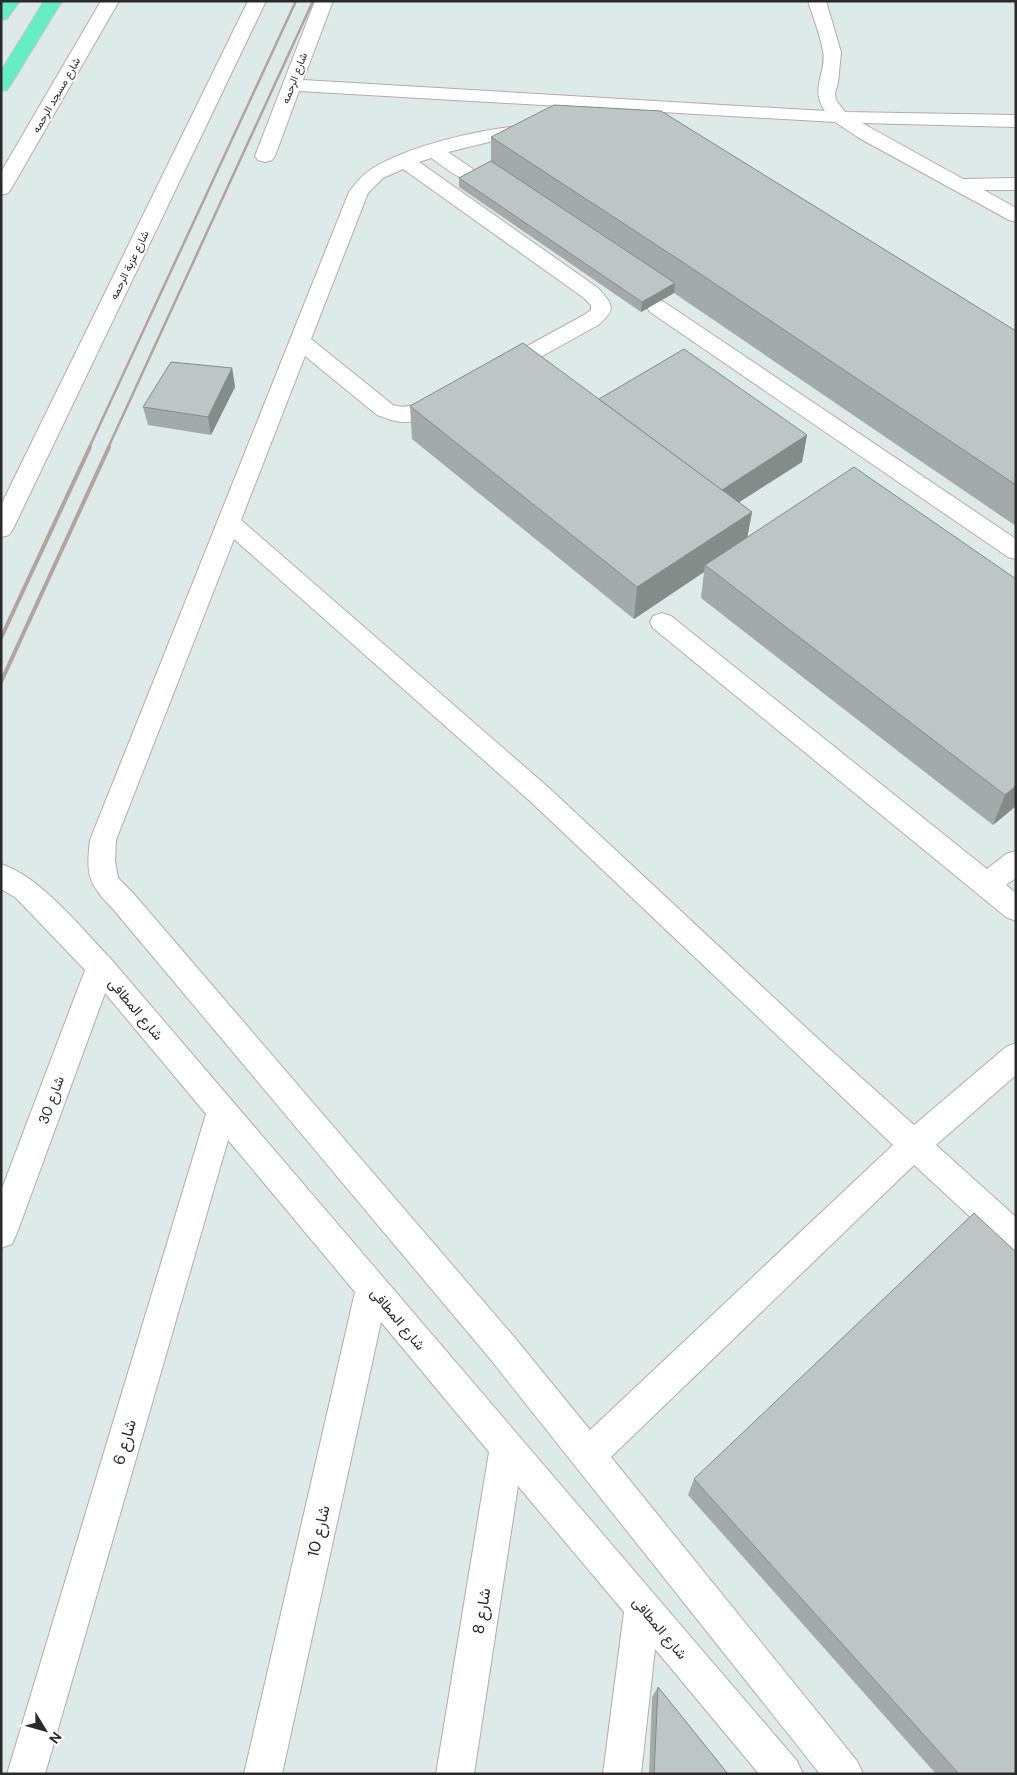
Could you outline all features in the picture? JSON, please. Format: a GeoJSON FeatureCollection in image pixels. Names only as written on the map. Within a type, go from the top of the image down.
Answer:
{"type":"FeatureCollection","features":[{"type":"Feature","properties":{"kind":"highway"},"geometry":{"type":"LineString","coordinates":[[1,16],[10,1]]}},
{"type":"Feature","properties":{"kind":"highway"},"geometry":{"type":"LineString","coordinates":[[1,86],[53,1]]}},
{"type":"Feature","properties":{"kind":"street","name":"شارع مسجد الرحمه"},"geometry":{"type":"LineString","coordinates":[[1,189],[110,1]]}},
{"type":"Feature","properties":{"kind":"street","name":"شارع عزبة الرحمه"},"geometry":{"type":"LineString","coordinates":[[1,529],[256,1]]}},
{"type":"Feature","properties":{"kind":"street","name":"شارع الرحمه"},"geometry":{"type":"LineString","coordinates":[[265,156],[324,1]]}},
{"type":"Feature","properties":{"kind":"street"},"geometry":{"type":"LineString","coordinates":[[817,1],[832,52],[829,83],[826,93],[827,100],[839,116],[866,134],[1016,216]]}},
{"type":"Feature","properties":{"kind":"street"},"geometry":{"type":"LineString","coordinates":[[292,85],[839,116],[1016,121]]}},
{"type":"Feature","properties":{"kind":"street"},"geometry":{"type":"LineString","coordinates":[[552,131],[524,130],[481,137],[434,151],[383,170],[367,181],[358,192],[103,840],[101,861],[104,883],[123,901],[503,1349],[844,1774]]}},
{"type":"Feature","properties":{"kind":"street"},"geometry":{"type":"LineString","coordinates":[[434,151],[468,175]]}},
{"type":"Feature","properties":{"kind":"street"},"geometry":{"type":"LineString","coordinates":[[300,341],[385,410],[397,415],[424,412],[591,320],[601,312],[601,304],[591,293],[405,161]]}},
{"type":"Feature","properties":{"kind":"street"},"geometry":{"type":"LineString","coordinates":[[958,185],[1016,184]]}},
{"type":"Feature","properties":{"kind":"street"},"geometry":{"type":"LineString","coordinates":[[657,307],[1016,550]]}},
{"type":"Feature","properties":{"kind":"street"},"geometry":{"type":"LineString","coordinates":[[229,522],[540,794],[914,1145],[1016,1238]]}},
{"type":"Feature","properties":{"kind":"street"},"geometry":{"type":"LineString","coordinates":[[662,622],[1016,909]]}},
{"type":"Feature","properties":{"kind":"street"},"geometry":{"type":"LineString","coordinates":[[987,885],[1016,862]]}},
{"type":"Feature","properties":{"kind":"street","name":"شارع المطافى"},"geometry":{"type":"LineString","coordinates":[[1,875],[26,890],[100,967],[784,1774]]}},
{"type":"Feature","properties":{"kind":"street","name":"شارع 30"},"geometry":{"type":"LineString","coordinates":[[1,1233],[100,967]]}},
{"type":"Feature","properties":{"kind":"street"},"geometry":{"type":"LineString","coordinates":[[588,1455],[914,1145],[1016,1056]]}},
{"type":"Feature","properties":{"kind":"street","name":"شارع 6"},"geometry":{"type":"LineString","coordinates":[[26,1774],[222,1110]]}},
{"type":"Feature","properties":{"kind":"street","name":"شارع 10"},"geometry":{"type":"LineString","coordinates":[[263,1774],[372,1288]]}},
{"type":"Feature","properties":{"kind":"street","name":"شارع 8"},"geometry":{"type":"LineString","coordinates":[[455,1774],[507,1448]]}},
{"type":"Feature","properties":{"kind":"street"},"geometry":{"type":"LineString","coordinates":[[622,1774],[642,1607]]}},
{"type":"Feature","properties":{"kind":"building"},"geometry":{"type":"Polygon","coordinates":[[[554,105],[661,111],[1016,331],[1016,485],[678,259],[491,137],[554,105]]]}},
{"type":"Feature","properties":{"kind":"building"},"geometry":{"type":"Polygon","coordinates":[[[491,161],[675,283],[642,302],[459,178],[491,161]]]}},
{"type":"Feature","properties":{"kind":"building"},"geometry":{"type":"Polygon","coordinates":[[[523,343],[752,512],[637,587],[410,406],[523,343]]]}},
{"type":"Feature","properties":{"kind":"building"},"geometry":{"type":"Polygon","coordinates":[[[684,349],[807,435],[722,490],[599,399],[684,349]]]}},
{"type":"Feature","properties":{"kind":"building"},"geometry":{"type":"Polygon","coordinates":[[[171,362],[232,368],[208,417],[143,407],[171,362]]]}},
{"type":"Feature","properties":{"kind":"building"},"geometry":{"type":"Polygon","coordinates":[[[854,467],[1016,579],[1016,786],[1005,795],[705,565],[854,467]]]}},
{"type":"Feature","properties":{"kind":"building"},"geometry":{"type":"Polygon","coordinates":[[[974,1213],[1016,1252],[1016,1774],[959,1774],[694,1479],[974,1213]]]}},
{"type":"Feature","properties":{"kind":"building"},"geometry":{"type":"Polygon","coordinates":[[[658,1687],[728,1774],[654,1774],[658,1687]]]}},
{"type":"Feature","properties":{"kind":"railway"},"geometry":{"type":"LineString","coordinates":[[89,448],[296,1]]}},
{"type":"Feature","properties":{"kind":"railway"},"geometry":{"type":"LineString","coordinates":[[108,448],[313,1]]}},
{"type":"Feature","properties":{"kind":"railway"},"geometry":{"type":"LineString","coordinates":[[1,638],[90,447]]}},
{"type":"Feature","properties":{"kind":"railway"},"geometry":{"type":"LineString","coordinates":[[1,682],[109,447]]}}]}
